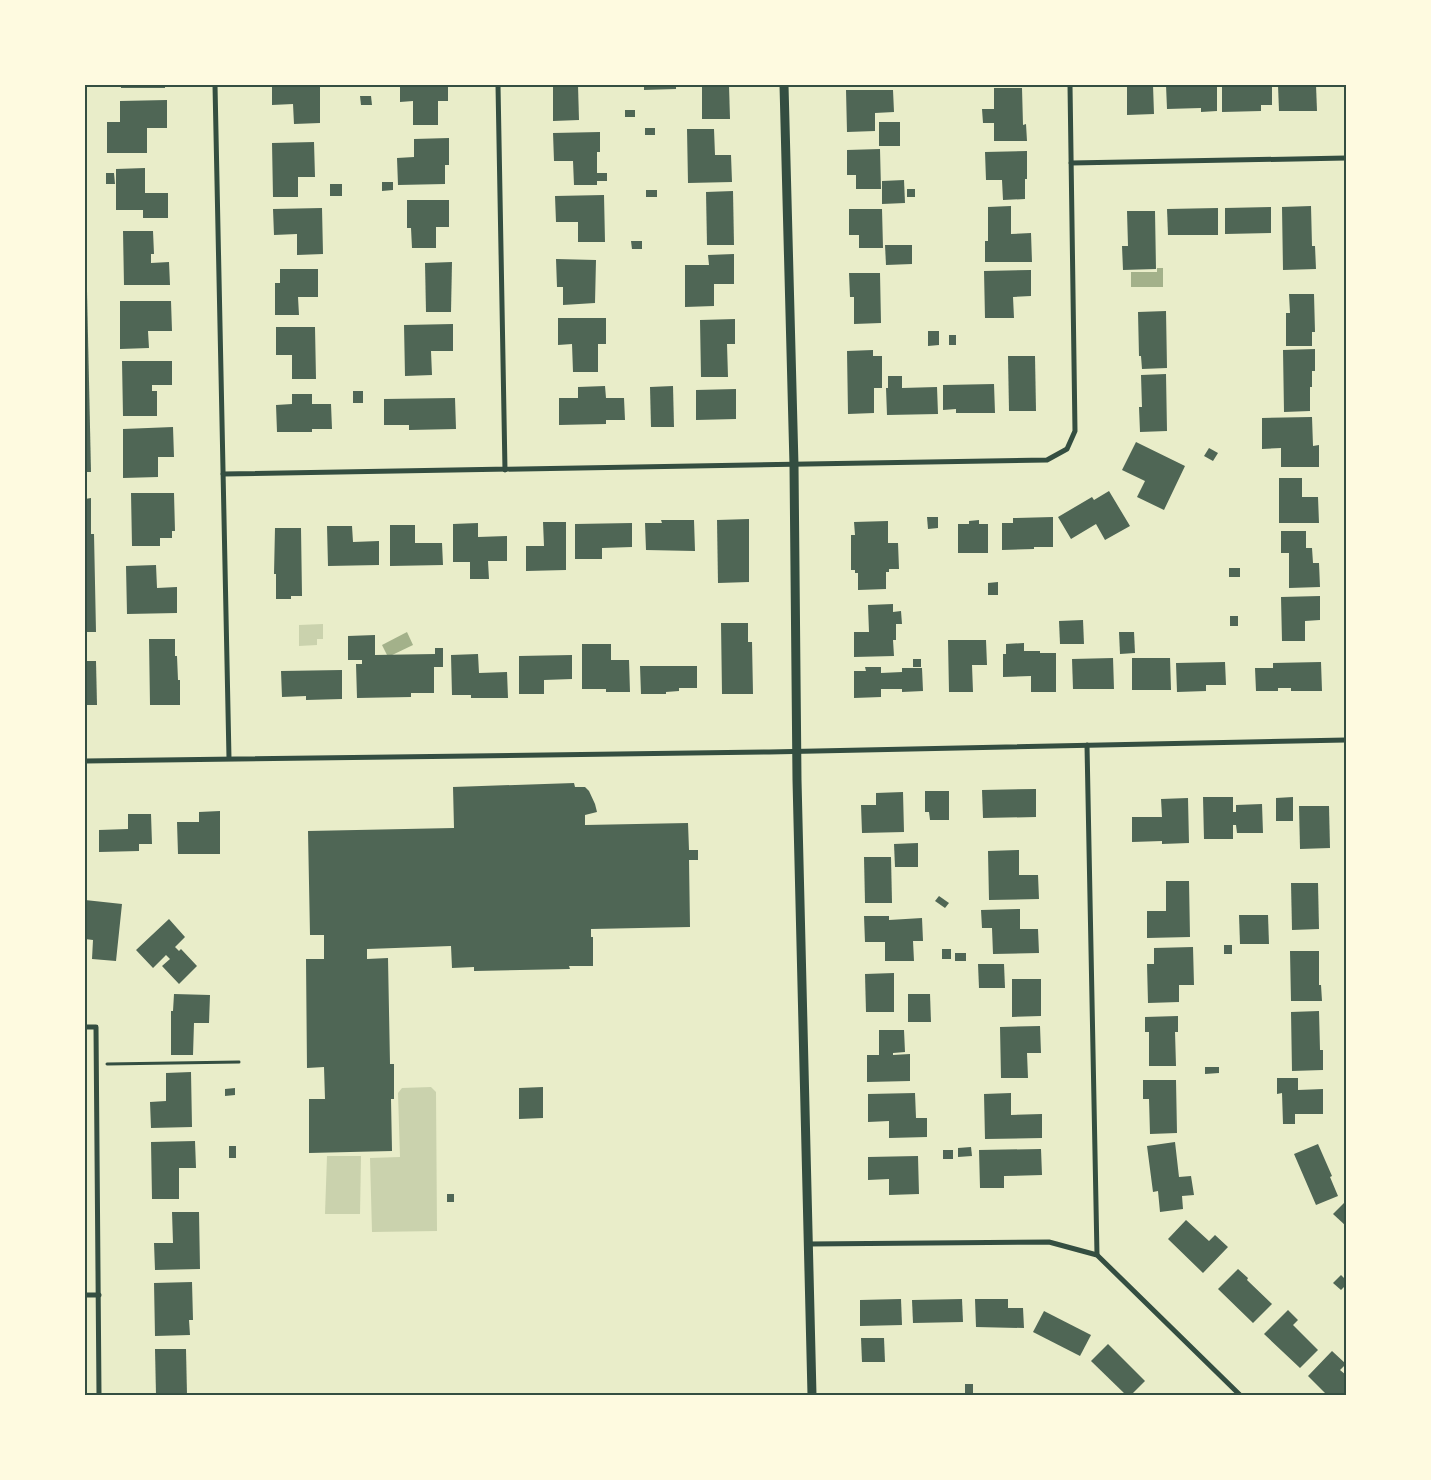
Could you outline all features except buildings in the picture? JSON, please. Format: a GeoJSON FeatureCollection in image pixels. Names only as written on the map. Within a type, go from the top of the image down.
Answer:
{"type":"FeatureCollection","features":[{"type":"Feature","properties":{"kind":"street"},"geometry":{"type":"LineString","coordinates":[[215,85],[229,758]]}},
{"type":"Feature","properties":{"kind":"street"},"geometry":{"type":"LineString","coordinates":[[498,85],[505,470]]}},
{"type":"Feature","properties":{"kind":"street"},"geometry":{"type":"LineString","coordinates":[[784,85],[794,464],[796,751],[812,1395]]}},
{"type":"Feature","properties":{"kind":"street"},"geometry":{"type":"LineString","coordinates":[[224,474],[1047,460],[1067,449],[1075,431],[1070,85]]}},
{"type":"Feature","properties":{"kind":"street"},"geometry":{"type":"LineString","coordinates":[[1071,163],[1346,158]]}},
{"type":"Feature","properties":{"kind":"street"},"geometry":{"type":"LineString","coordinates":[[85,761],[796,751],[1346,740]]}},
{"type":"Feature","properties":{"kind":"street"},"geometry":{"type":"LineString","coordinates":[[1087,745],[1097,1256]]}},
{"type":"Feature","properties":{"kind":"street"},"geometry":{"type":"LineString","coordinates":[[85,1027],[96,1026],[100,1395]]}},
{"type":"Feature","properties":{"kind":"street"},"geometry":{"type":"LineString","coordinates":[[809,1244],[1049,1242],[1097,1256],[1240,1395]]}},
{"type":"Feature","properties":{"kind":"street"},"geometry":{"type":"LineString","coordinates":[[85,1295],[99,1295]]}},
{"type":"Feature","properties":{"kind":"path"},"geometry":{"type":"LineString","coordinates":[[96,1064],[239,1062]]}},
{"type":"Feature","properties":{"kind":"shaded area"},"geometry":{"type":"Polygon","coordinates":[[[1157,268],[1163,268],[1163,287],[1131,287],[1131,272],[1157,272],[1157,268]]]}},
{"type":"Feature","properties":{"kind":"shaded area"},"geometry":{"type":"Polygon","coordinates":[[[323,624],[323,639],[317,639],[317,645],[299,646],[299,625],[323,624]]]}},
{"type":"Feature","properties":{"kind":"shaded area"},"geometry":{"type":"Polygon","coordinates":[[[407,632],[413,645],[388,657],[382,645],[407,632]]]}},
{"type":"Feature","properties":{"kind":"shaded area"},"geometry":{"type":"Polygon","coordinates":[[[431,1087],[436,1092],[437,1231],[372,1232],[370,1158],[400,1157],[398,1093],[402,1088],[431,1087]]]}},
{"type":"Feature","properties":{"kind":"shaded area"},"geometry":{"type":"Polygon","coordinates":[[[327,1156],[361,1156],[360,1214],[325,1214],[327,1156]]]}}]}
